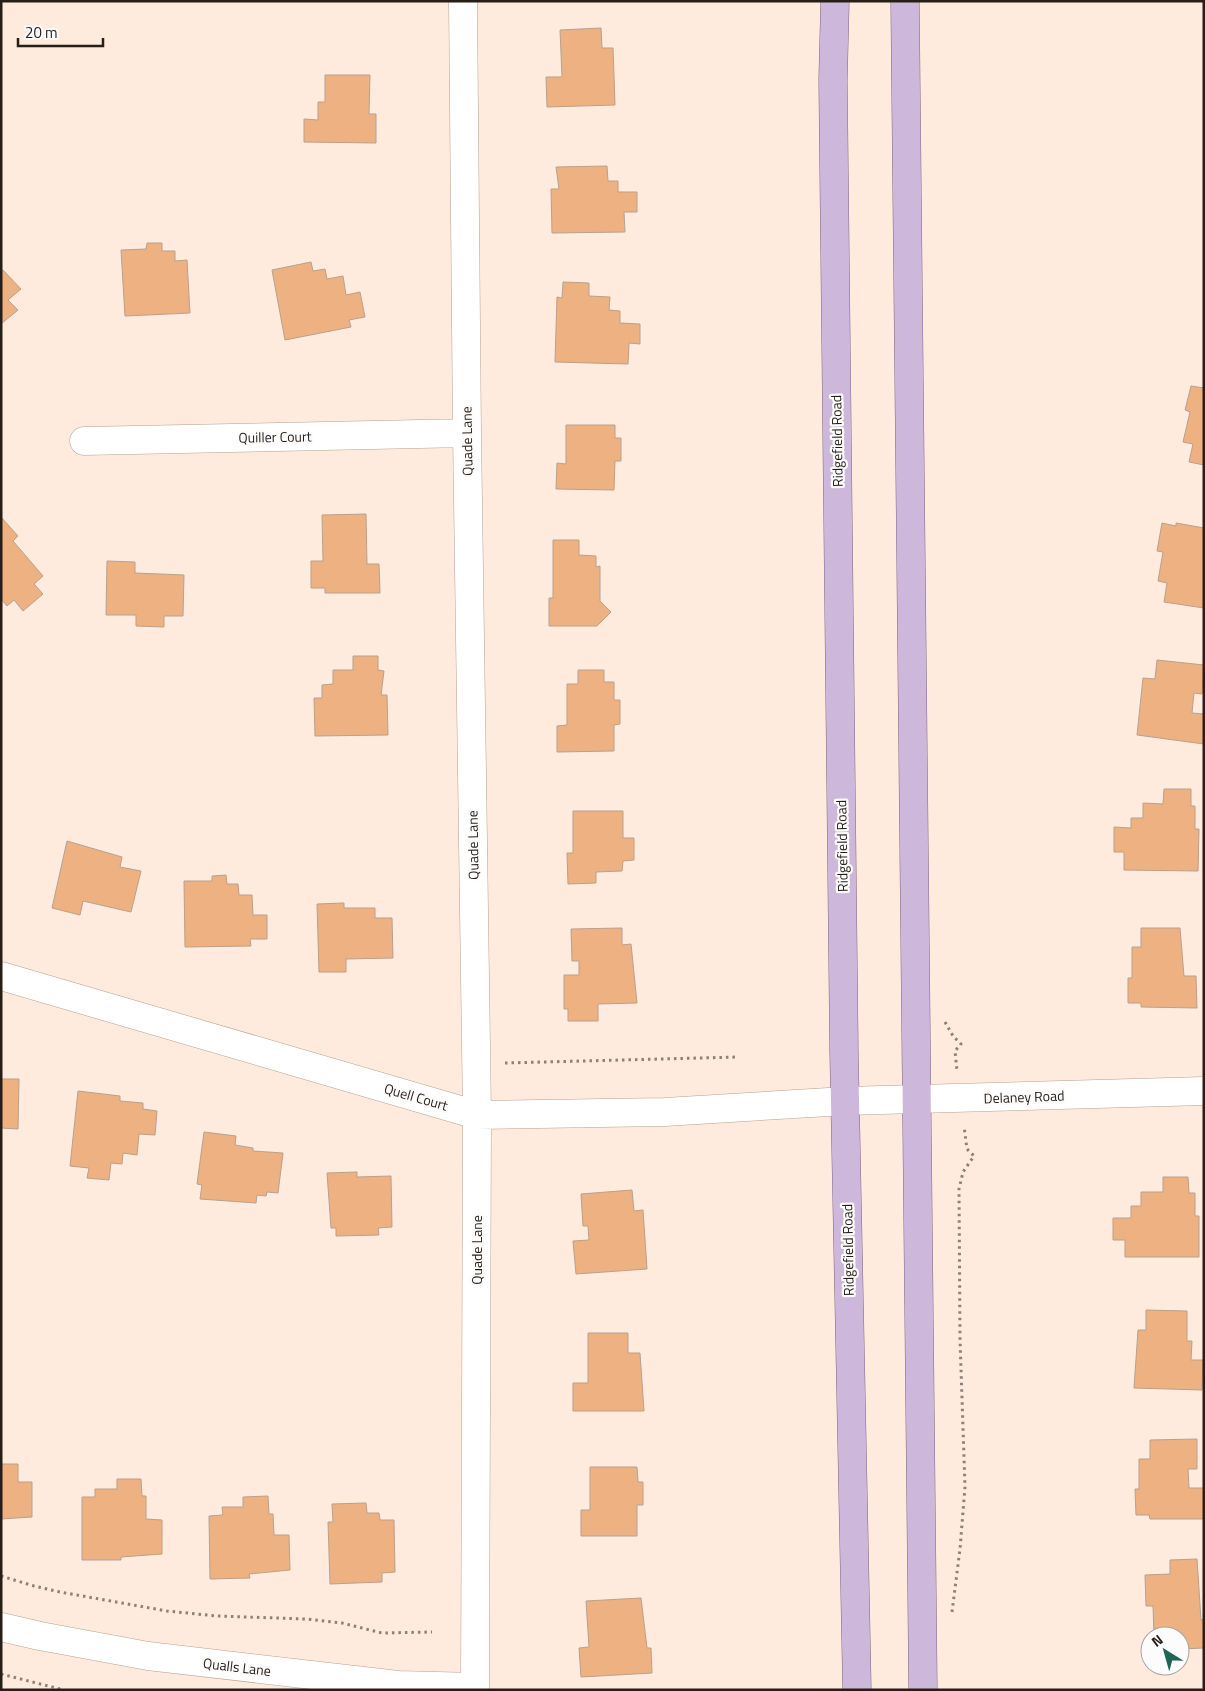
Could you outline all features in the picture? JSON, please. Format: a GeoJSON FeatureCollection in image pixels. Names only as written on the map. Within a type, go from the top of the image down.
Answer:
{"type":"FeatureCollection","features":[{"type":"Feature","properties":{"kind":"main road","name":"Ridgefield Road"},"geometry":{"type":"LineString","coordinates":[[835,1],[833,80],[845,1101],[856,1690]]}},
{"type":"Feature","properties":{"kind":"main road"},"geometry":{"type":"LineString","coordinates":[[905,1],[923,1690]]}},
{"type":"Feature","properties":{"kind":"street","name":"Quade Lane"},"geometry":{"type":"LineString","coordinates":[[463,1],[466,433],[477,1115],[475,1689]]}},
{"type":"Feature","properties":{"kind":"street","name":"Quiller Court"},"geometry":{"type":"LineString","coordinates":[[84,441],[466,433]]}},
{"type":"Feature","properties":{"kind":"street","name":"Quell Court"},"geometry":{"type":"LineString","coordinates":[[1,976],[477,1115],[666,1112],[845,1101]]}},
{"type":"Feature","properties":{"kind":"street","name":"Delaney Road"},"geometry":{"type":"LineString","coordinates":[[845,1101],[1204,1091]]}},
{"type":"Feature","properties":{"kind":"street","name":"Qualls Lane"},"geometry":{"type":"LineString","coordinates":[[1,1627],[148,1656],[398,1685],[475,1689]]}},
{"type":"Feature","properties":{"kind":"path"},"geometry":{"type":"LineString","coordinates":[[955,1051],[961,1044]]}},
{"type":"Feature","properties":{"kind":"path"},"geometry":{"type":"LineString","coordinates":[[499,1063],[739,1057]]}},
{"type":"Feature","properties":{"kind":"path"},"geometry":{"type":"LineString","coordinates":[[952,1613],[965,1487],[960,1339],[959,1189],[963,1172],[974,1156],[967,1149]]}},
{"type":"Feature","properties":{"kind":"path"},"geometry":{"type":"LineString","coordinates":[[1,1576],[60,1592],[167,1611],[217,1616],[306,1619],[350,1625],[382,1633],[432,1632]]}},
{"type":"Feature","properties":{"kind":"path"},"geometry":{"type":"LineString","coordinates":[[1,1674],[64,1690]]}},
{"type":"Feature","properties":{"kind":"building"},"geometry":{"type":"Polygon","coordinates":[[[601,28],[602,48],[613,48],[615,105],[547,107],[546,77],[562,77],[560,30],[601,28]]]}},
{"type":"Feature","properties":{"kind":"building"},"geometry":{"type":"Polygon","coordinates":[[[325,75],[370,75],[369,114],[376,114],[376,143],[304,142],[304,119],[318,120],[318,102],[325,102],[325,75]]]}},
{"type":"Feature","properties":{"kind":"building"},"geometry":{"type":"Polygon","coordinates":[[[607,166],[608,181],[618,181],[618,192],[637,192],[637,212],[624,212],[625,232],[552,233],[551,189],[559,189],[556,167],[607,166]]]}},
{"type":"Feature","properties":{"kind":"building"},"geometry":{"type":"Polygon","coordinates":[[[147,243],[162,243],[162,251],[175,251],[175,261],[187,260],[190,313],[125,316],[121,250],[146,249],[147,243]]]}},
{"type":"Feature","properties":{"kind":"building"},"geometry":{"type":"Polygon","coordinates":[[[311,262],[313,271],[325,269],[327,279],[343,276],[346,295],[360,292],[365,317],[349,320],[351,327],[285,340],[272,270],[311,262]]]}},
{"type":"Feature","properties":{"kind":"building"},"geometry":{"type":"Polygon","coordinates":[[[3,270],[21,289],[8,300],[18,310],[1,324],[1,271],[3,270]]]}},
{"type":"Feature","properties":{"kind":"building"},"geometry":{"type":"Polygon","coordinates":[[[563,282],[589,283],[589,296],[610,297],[609,310],[620,311],[620,323],[640,324],[640,344],[629,343],[628,364],[555,362],[557,297],[562,298],[563,282]]]}},
{"type":"Feature","properties":{"kind":"building"},"geometry":{"type":"Polygon","coordinates":[[[1191,386],[1204,388],[1204,465],[1189,462],[1193,444],[1183,442],[1190,412],[1185,410],[1191,386]]]}},
{"type":"Feature","properties":{"kind":"building"},"geometry":{"type":"Polygon","coordinates":[[[566,425],[615,425],[615,438],[621,438],[621,461],[615,461],[614,490],[556,489],[557,463],[566,464],[566,425]]]}},
{"type":"Feature","properties":{"kind":"building"},"geometry":{"type":"Polygon","coordinates":[[[366,514],[367,564],[379,564],[380,593],[325,593],[325,588],[311,588],[311,561],[323,561],[322,515],[366,514]]]}},
{"type":"Feature","properties":{"kind":"building"},"geometry":{"type":"Polygon","coordinates":[[[1,517],[18,536],[13,541],[43,576],[34,584],[43,594],[23,611],[14,600],[7,606],[1,599],[1,517]]]}},
{"type":"Feature","properties":{"kind":"building"},"geometry":{"type":"Polygon","coordinates":[[[1162,523],[1176,526],[1176,523],[1204,528],[1204,608],[1164,602],[1167,583],[1158,581],[1163,552],[1157,551],[1162,523]]]}},
{"type":"Feature","properties":{"kind":"building"},"geometry":{"type":"Polygon","coordinates":[[[553,540],[579,540],[579,555],[596,556],[596,567],[600,566],[600,601],[611,612],[597,626],[549,626],[549,598],[553,598],[553,540]]]}},
{"type":"Feature","properties":{"kind":"building"},"geometry":{"type":"Polygon","coordinates":[[[107,561],[135,562],[135,573],[184,575],[183,616],[164,616],[164,627],[136,626],[136,615],[106,615],[107,561]]]}},
{"type":"Feature","properties":{"kind":"building"},"geometry":{"type":"Polygon","coordinates":[[[353,656],[378,656],[378,670],[384,671],[381,695],[387,695],[388,735],[315,736],[314,698],[322,698],[322,685],[333,684],[333,670],[353,670],[353,656]]]}},
{"type":"Feature","properties":{"kind":"building"},"geometry":{"type":"Polygon","coordinates":[[[1157,660],[1204,665],[1202,694],[1194,693],[1192,713],[1204,714],[1204,744],[1137,735],[1143,678],[1155,679],[1157,660]]]}},
{"type":"Feature","properties":{"kind":"building"},"geometry":{"type":"Polygon","coordinates":[[[578,670],[604,670],[604,682],[614,682],[614,700],[620,700],[620,724],[614,725],[614,751],[557,752],[557,726],[567,725],[567,684],[578,684],[578,670]]]}},
{"type":"Feature","properties":{"kind":"building"},"geometry":{"type":"Polygon","coordinates":[[[1164,789],[1191,789],[1191,806],[1195,806],[1195,829],[1199,829],[1198,871],[1124,870],[1124,852],[1114,852],[1114,827],[1131,828],[1131,818],[1143,818],[1143,803],[1163,804],[1164,789]]]}},
{"type":"Feature","properties":{"kind":"building"},"geometry":{"type":"Polygon","coordinates":[[[573,811],[623,811],[623,838],[634,838],[634,860],[623,861],[622,871],[596,872],[596,883],[568,884],[567,853],[573,853],[573,811]]]}},
{"type":"Feature","properties":{"kind":"building"},"geometry":{"type":"Polygon","coordinates":[[[67,841],[122,857],[120,867],[141,871],[131,912],[83,901],[80,915],[52,908],[67,841]]]}},
{"type":"Feature","properties":{"kind":"building"},"geometry":{"type":"Polygon","coordinates":[[[226,875],[227,884],[238,884],[239,895],[252,895],[253,915],[267,915],[267,939],[250,939],[251,946],[185,947],[184,881],[212,881],[212,876],[226,875]]]}},
{"type":"Feature","properties":{"kind":"building"},"geometry":{"type":"Polygon","coordinates":[[[344,903],[344,908],[375,908],[375,918],[392,918],[393,958],[346,959],[346,972],[319,972],[317,904],[344,903]]]}},
{"type":"Feature","properties":{"kind":"building"},"geometry":{"type":"Polygon","coordinates":[[[622,928],[622,945],[631,944],[637,1003],[598,1004],[598,1021],[568,1021],[568,1009],[564,1009],[564,975],[579,975],[579,961],[572,961],[571,929],[622,928]]]}},
{"type":"Feature","properties":{"kind":"building"},"geometry":{"type":"Polygon","coordinates":[[[1141,928],[1180,928],[1184,976],[1196,976],[1197,1008],[1141,1007],[1141,1003],[1128,1003],[1128,978],[1132,978],[1132,947],[1141,947],[1141,928]]]}},
{"type":"Feature","properties":{"kind":"building"},"geometry":{"type":"Polygon","coordinates":[[[1,1079],[19,1079],[18,1129],[1,1128],[1,1079]]]}},
{"type":"Feature","properties":{"kind":"building"},"geometry":{"type":"Polygon","coordinates":[[[78,1091],[120,1096],[120,1101],[143,1103],[143,1109],[157,1111],[155,1135],[139,1134],[137,1155],[123,1153],[122,1164],[111,1163],[109,1180],[87,1178],[89,1168],[70,1166],[78,1091]]]}},
{"type":"Feature","properties":{"kind":"building"},"geometry":{"type":"Polygon","coordinates":[[[204,1132],[236,1136],[235,1145],[253,1148],[253,1151],[283,1153],[278,1193],[267,1192],[266,1196],[257,1195],[256,1203],[200,1199],[202,1185],[197,1184],[204,1132]]]}},
{"type":"Feature","properties":{"kind":"building"},"geometry":{"type":"Polygon","coordinates":[[[357,1172],[357,1177],[391,1176],[392,1227],[378,1228],[379,1235],[336,1236],[336,1228],[331,1228],[327,1173],[357,1172]]]}},
{"type":"Feature","properties":{"kind":"building"},"geometry":{"type":"Polygon","coordinates":[[[1163,1177],[1188,1177],[1189,1193],[1195,1193],[1195,1216],[1199,1216],[1199,1257],[1125,1257],[1125,1240],[1113,1240],[1113,1218],[1131,1218],[1131,1206],[1141,1206],[1141,1192],[1163,1192],[1163,1177]]]}},
{"type":"Feature","properties":{"kind":"building"},"geometry":{"type":"Polygon","coordinates":[[[632,1190],[634,1211],[643,1210],[647,1269],[576,1274],[573,1241],[589,1240],[588,1226],[583,1226],[581,1194],[632,1190]]]}},
{"type":"Feature","properties":{"kind":"building"},"geometry":{"type":"Polygon","coordinates":[[[1146,1310],[1187,1311],[1187,1341],[1192,1341],[1191,1360],[1203,1360],[1202,1390],[1134,1388],[1138,1330],[1146,1330],[1146,1310]]]}},
{"type":"Feature","properties":{"kind":"building"},"geometry":{"type":"Polygon","coordinates":[[[588,1333],[628,1333],[628,1353],[640,1353],[644,1411],[573,1411],[573,1383],[588,1383],[588,1333]]]}},
{"type":"Feature","properties":{"kind":"building"},"geometry":{"type":"Polygon","coordinates":[[[1197,1439],[1197,1469],[1188,1469],[1189,1488],[1204,1488],[1204,1519],[1150,1519],[1149,1515],[1136,1515],[1135,1489],[1139,1489],[1139,1459],[1150,1459],[1150,1440],[1197,1439]]]}},
{"type":"Feature","properties":{"kind":"building"},"geometry":{"type":"Polygon","coordinates":[[[1,1464],[18,1464],[18,1482],[32,1482],[32,1517],[1,1519],[1,1464]]]}},
{"type":"Feature","properties":{"kind":"building"},"geometry":{"type":"Polygon","coordinates":[[[590,1467],[637,1467],[638,1482],[643,1482],[643,1505],[637,1505],[637,1536],[581,1536],[581,1510],[590,1510],[590,1467]]]}},
{"type":"Feature","properties":{"kind":"building"},"geometry":{"type":"Polygon","coordinates":[[[117,1479],[141,1479],[142,1496],[146,1496],[146,1519],[162,1520],[162,1554],[121,1557],[121,1560],[82,1560],[82,1497],[95,1497],[95,1489],[117,1489],[117,1479]]]}},
{"type":"Feature","properties":{"kind":"building"},"geometry":{"type":"Polygon","coordinates":[[[268,1496],[269,1514],[273,1514],[274,1535],[289,1535],[290,1570],[249,1574],[250,1578],[210,1579],[209,1516],[223,1515],[222,1507],[243,1507],[243,1497],[268,1496]]]}},
{"type":"Feature","properties":{"kind":"building"},"geometry":{"type":"Polygon","coordinates":[[[366,1503],[367,1513],[379,1513],[380,1520],[394,1520],[395,1572],[382,1573],[382,1582],[330,1584],[328,1522],[333,1522],[332,1504],[366,1503]]]}},
{"type":"Feature","properties":{"kind":"building"},"geometry":{"type":"Polygon","coordinates":[[[1197,1559],[1201,1620],[1204,1619],[1204,1648],[1190,1649],[1190,1626],[1154,1626],[1153,1606],[1146,1606],[1145,1575],[1170,1574],[1170,1560],[1197,1559]]]}},
{"type":"Feature","properties":{"kind":"building"},"geometry":{"type":"Polygon","coordinates":[[[641,1598],[647,1648],[651,1648],[652,1673],[581,1677],[579,1648],[589,1647],[586,1601],[641,1598]]]}}]}
